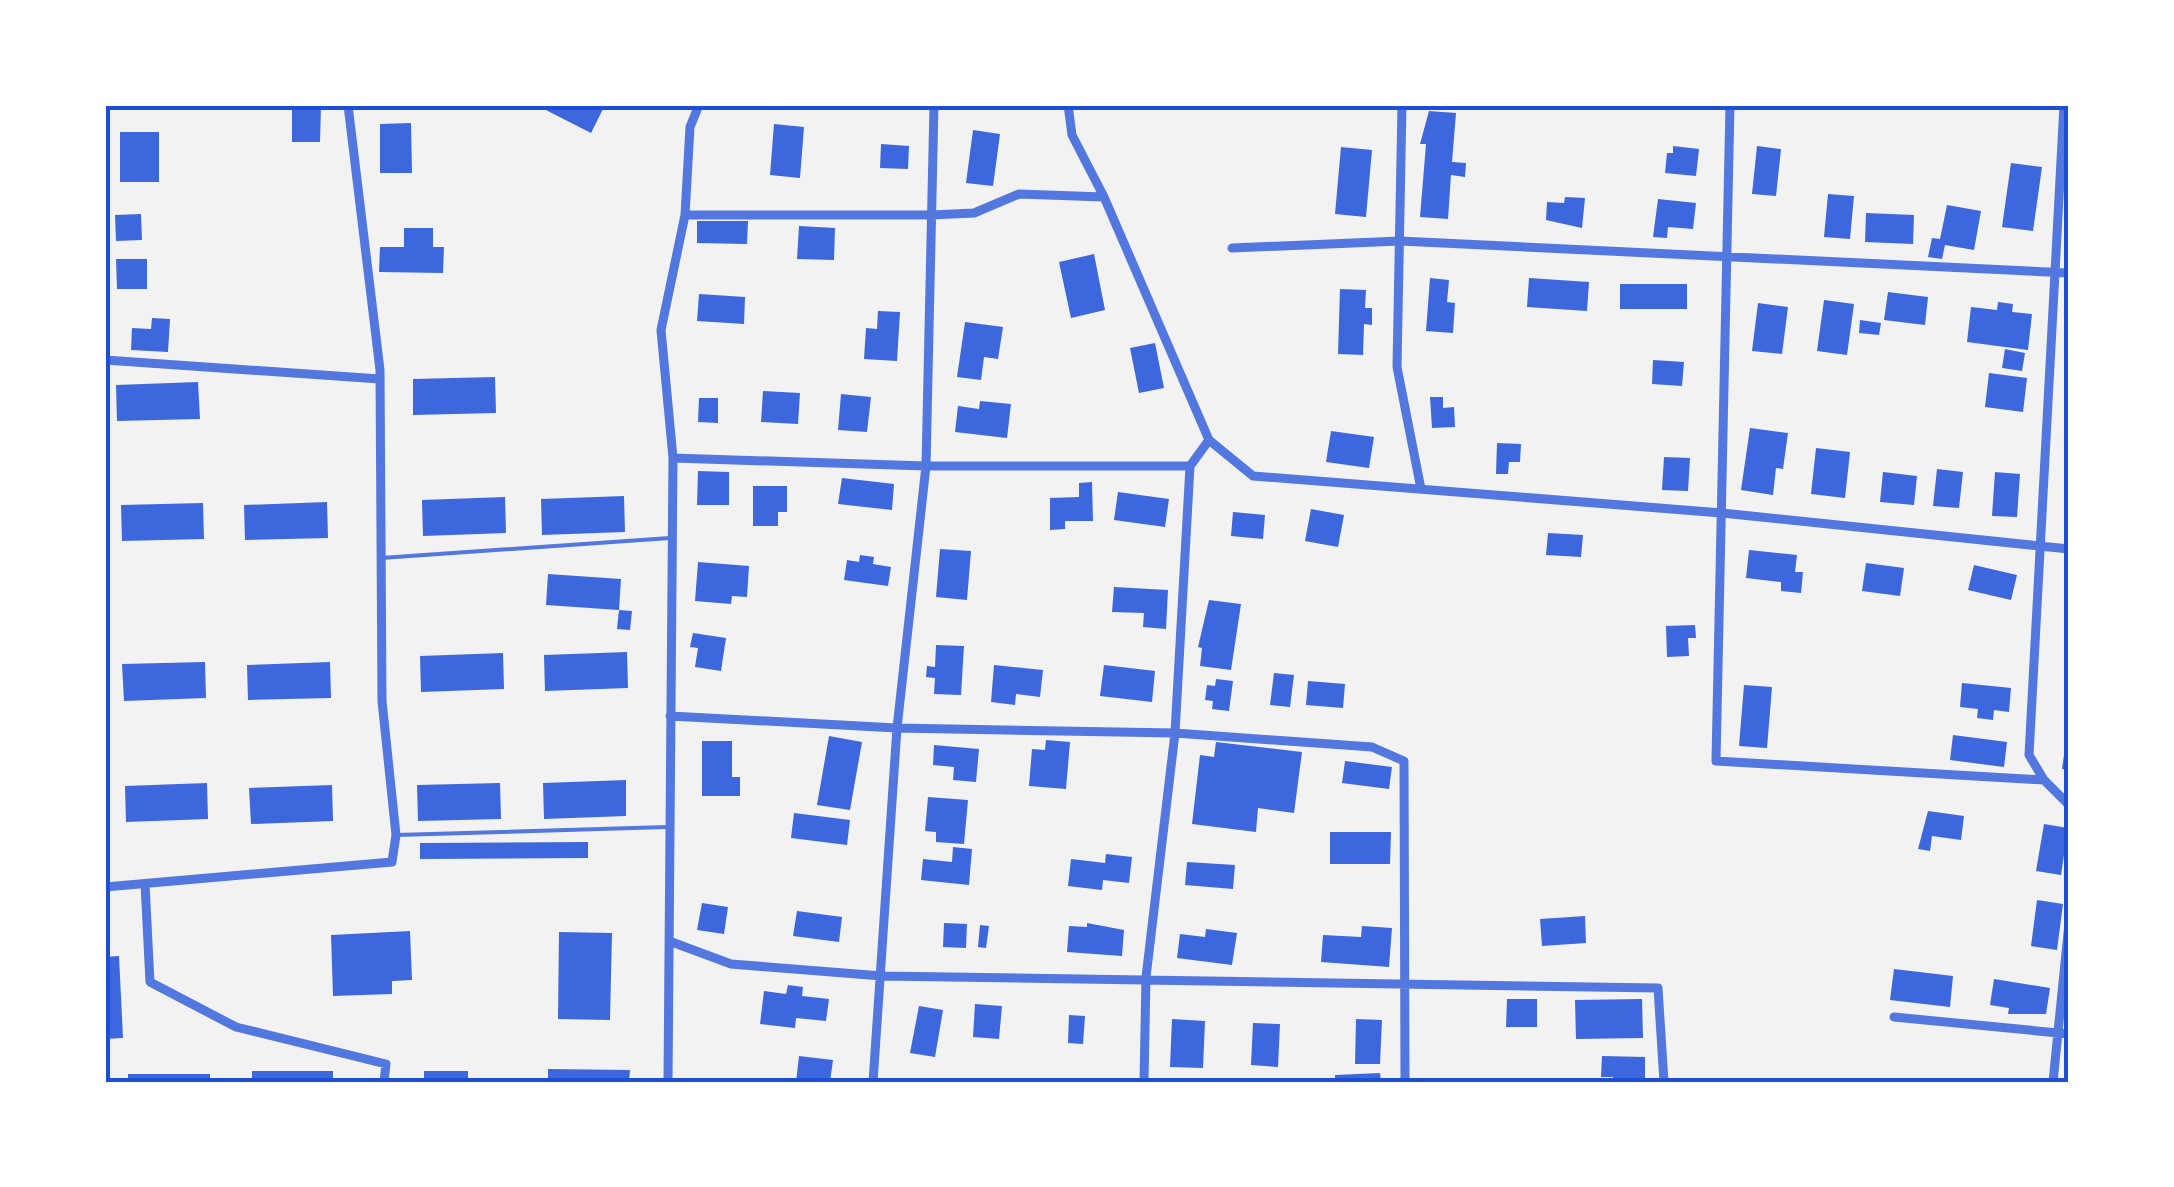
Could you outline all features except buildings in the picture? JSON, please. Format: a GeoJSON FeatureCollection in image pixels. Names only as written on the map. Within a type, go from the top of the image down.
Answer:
{"type":"FeatureCollection","features":[{"type":"Feature","properties":{"kind":"street"},"geometry":{"type":"LineString","coordinates":[[105,888],[392,862],[396,834],[382,700],[380,380],[348,105]]}},
{"type":"Feature","properties":{"kind":"street"},"geometry":{"type":"LineString","coordinates":[[668,1082],[672,458],[661,330],[686,215],[690,127],[699,105]]}},
{"type":"Feature","properties":{"kind":"street"},"geometry":{"type":"LineString","coordinates":[[873,1082],[897,728],[926,466],[934,105]]}},
{"type":"Feature","properties":{"kind":"street"},"geometry":{"type":"LineString","coordinates":[[1068,105],[1072,135],[1104,198],[1209,440],[1252,476],[1722,513],[2069,550]]}},
{"type":"Feature","properties":{"kind":"street"},"geometry":{"type":"LineString","coordinates":[[1402,105],[1397,366],[1421,489]]}},
{"type":"Feature","properties":{"kind":"street"},"geometry":{"type":"LineString","coordinates":[[1730,105],[1716,761],[2044,780]]}},
{"type":"Feature","properties":{"kind":"street"},"geometry":{"type":"LineString","coordinates":[[2064,105],[2028,755],[2044,780],[2069,805]]}},
{"type":"Feature","properties":{"kind":"street"},"geometry":{"type":"LineString","coordinates":[[686,215],[931,215],[974,213],[1019,194],[1104,198]]}},
{"type":"Feature","properties":{"kind":"street"},"geometry":{"type":"LineString","coordinates":[[1232,248],[1400,241],[2069,273]]}},
{"type":"Feature","properties":{"kind":"street"},"geometry":{"type":"LineString","coordinates":[[105,360],[380,380]]}},
{"type":"Feature","properties":{"kind":"street"},"geometry":{"type":"LineString","coordinates":[[1144,1082],[1146,978],[1174,733],[1190,466],[1209,440]]}},
{"type":"Feature","properties":{"kind":"street"},"geometry":{"type":"LineString","coordinates":[[672,458],[926,466],[1190,466]]}},
{"type":"Feature","properties":{"kind":"street"},"geometry":{"type":"LineString","coordinates":[[670,716],[897,728],[1174,733],[1372,748],[1404,760],[1405,1082]]}},
{"type":"Feature","properties":{"kind":"street"},"geometry":{"type":"LineString","coordinates":[[145,884],[150,982],[236,1027],[386,1064],[384,1082]]}},
{"type":"Feature","properties":{"kind":"street"},"geometry":{"type":"LineString","coordinates":[[2053,1082],[2069,924]]}},
{"type":"Feature","properties":{"kind":"street"},"geometry":{"type":"LineString","coordinates":[[669,941],[731,964],[882,976],[1405,981],[1658,988],[1664,1082]]}},
{"type":"Feature","properties":{"kind":"street"},"geometry":{"type":"LineString","coordinates":[[1894,1016],[2069,1034]]}},
{"type":"Feature","properties":{"kind":"lane"},"geometry":{"type":"LineString","coordinates":[[381,558],[672,538]]}},
{"type":"Feature","properties":{"kind":"lane"},"geometry":{"type":"LineString","coordinates":[[396,834],[668,827]]}}]}
